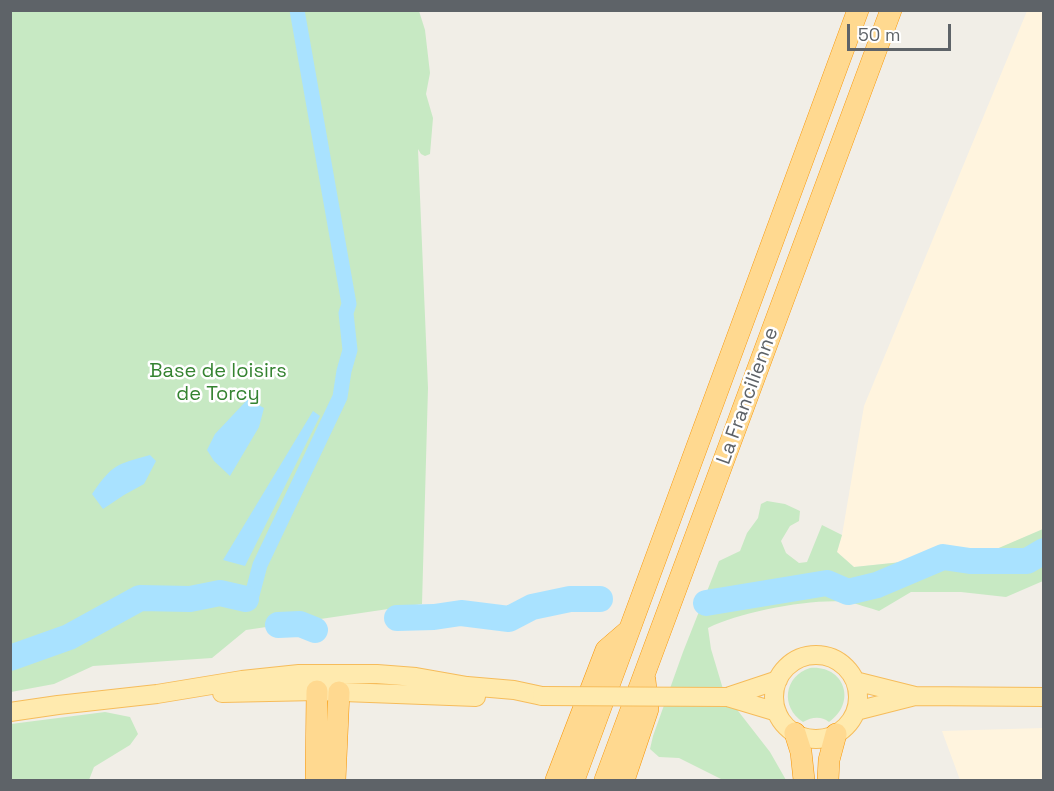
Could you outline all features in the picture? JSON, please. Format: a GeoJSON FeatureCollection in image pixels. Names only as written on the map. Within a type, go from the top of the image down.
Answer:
{"type":"FeatureCollection","features":[{"type":"Feature","properties":{"kind":"highway","name":"La Francilienne"},"geometry":{"type":"LineString","coordinates":[[574,780],[858,10]]}},
{"type":"Feature","properties":{"kind":"highway","name":"La Francilienne"},"geometry":{"type":"LineString","coordinates":[[605,780],[891,10]]}},
{"type":"Feature","properties":{"kind":"highway"},"geometry":{"type":"LineString","coordinates":[[556,780],[606,650],[630,629]]}},
{"type":"Feature","properties":{"kind":"highway"},"geometry":{"type":"LineString","coordinates":[[624,780],[648,710],[645,673]]}},
{"type":"Feature","properties":{"kind":"highway"},"geometry":{"type":"LineString","coordinates":[[316,780],[322,682]]}},
{"type":"Feature","properties":{"kind":"highway"},"geometry":{"type":"LineString","coordinates":[[335,780],[339,692]]}},
{"type":"Feature","properties":{"kind":"highway"},"geometry":{"type":"LineString","coordinates":[[795,733],[801,752],[804,780]]}},
{"type":"Feature","properties":{"kind":"highway"},"geometry":{"type":"LineString","coordinates":[[828,780],[829,760],[836,734]]}},
{"type":"Feature","properties":{"kind":"main road"},"geometry":{"type":"LineString","coordinates":[[814,655],[831,657],[839,661],[851,673],[855,681],[858,696],[856,711],[848,724],[836,734],[815,739],[805,737],[795,733],[783,723],[777,712],[774,694],[777,680],[790,664],[798,659],[814,655]]}},
{"type":"Feature","properties":{"kind":"main road"},"geometry":{"type":"LineString","coordinates":[[339,692],[350,673]]}},
{"type":"Feature","properties":{"kind":"main road"},"geometry":{"type":"LineString","coordinates":[[10,712],[158,694],[322,682],[350,673],[416,677],[542,696]]}},
{"type":"Feature","properties":{"kind":"main road"},"geometry":{"type":"LineString","coordinates":[[322,682],[339,692],[513,698],[727,696],[777,680]]}},
{"type":"Feature","properties":{"kind":"main road"},"geometry":{"type":"LineString","coordinates":[[855,681],[915,696],[1044,697]]}},
{"type":"Feature","properties":{"kind":"main road"},"geometry":{"type":"LineString","coordinates":[[727,696],[777,712]]}},
{"type":"Feature","properties":{"kind":"main road"},"geometry":{"type":"LineString","coordinates":[[856,711],[915,696]]}},
{"type":"Feature","properties":{"kind":"shaded area"},"geometry":{"type":"Polygon","coordinates":[[[1027,11],[1043,11],[1043,529],[988,553],[854,567],[837,552],[842,535],[864,406],[1027,11]]]}},
{"type":"Feature","properties":{"kind":"shaded area"},"geometry":{"type":"Polygon","coordinates":[[[1043,728],[1043,780],[960,780],[942,731],[1043,728]]]}},
{"type":"Feature","properties":{"kind":"green space","name":"Base de loisirs de Torcy"},"geometry":{"type":"Polygon","coordinates":[[[11,11],[419,11],[425,30],[430,73],[426,94],[433,118],[430,154],[425,156],[418,149],[428,388],[422,604],[246,630],[212,658],[93,666],[54,684],[11,692],[11,11]]]}},
{"type":"Feature","properties":{"kind":"green space"},"geometry":{"type":"Polygon","coordinates":[[[767,501],[785,504],[800,511],[799,521],[790,526],[781,541],[786,553],[799,563],[807,562],[822,525],[842,535],[837,552],[854,567],[987,553],[1043,529],[1043,581],[1006,597],[961,592],[911,592],[879,611],[848,602],[796,604],[738,617],[708,628],[711,649],[726,699],[735,707],[770,752],[786,780],[723,780],[679,758],[659,757],[650,749],[683,652],[719,561],[740,551],[747,533],[758,518],[761,504],[767,501]]]}},
{"type":"Feature","properties":{"kind":"green space"},"geometry":{"type":"Polygon","coordinates":[[[810,668],[832,672],[843,687],[845,696],[843,705],[838,714],[829,722],[816,718],[803,722],[796,716],[788,700],[790,685],[801,672],[810,668]]]}},
{"type":"Feature","properties":{"kind":"green space"},"geometry":{"type":"Polygon","coordinates":[[[105,712],[130,717],[138,734],[130,745],[94,767],[89,780],[11,780],[11,724],[105,712]]]}},
{"type":"Feature","properties":{"kind":"water"},"geometry":{"type":"Polygon","coordinates":[[[248,399],[264,408],[259,427],[230,476],[214,461],[207,450],[215,434],[248,399]]]}},
{"type":"Feature","properties":{"kind":"water"},"geometry":{"type":"Polygon","coordinates":[[[313,411],[320,416],[245,566],[223,560],[313,411]]]}},
{"type":"Feature","properties":{"kind":"water"},"geometry":{"type":"Polygon","coordinates":[[[150,455],[156,461],[144,484],[103,509],[92,494],[110,471],[122,464],[150,455]]]}},
{"type":"Feature","properties":{"kind":"waterway"},"geometry":{"type":"LineString","coordinates":[[246,599],[252,595],[260,565],[340,397],[350,350],[346,313],[349,304],[297,10]]}},
{"type":"Feature","properties":{"kind":"waterway"},"geometry":{"type":"LineString","coordinates":[[706,603],[827,583],[848,592],[877,585],[943,557],[970,561],[1027,561],[1044,551]]}},
{"type":"Feature","properties":{"kind":"waterway"},"geometry":{"type":"LineString","coordinates":[[10,658],[69,637],[140,598],[190,599],[220,593],[246,599]]}},
{"type":"Feature","properties":{"kind":"waterway"},"geometry":{"type":"LineString","coordinates":[[397,618],[434,617],[461,613],[509,619],[532,607],[570,599],[600,599]]}},
{"type":"Feature","properties":{"kind":"waterway"},"geometry":{"type":"LineString","coordinates":[[278,625],[300,624],[315,630]]}}]}
